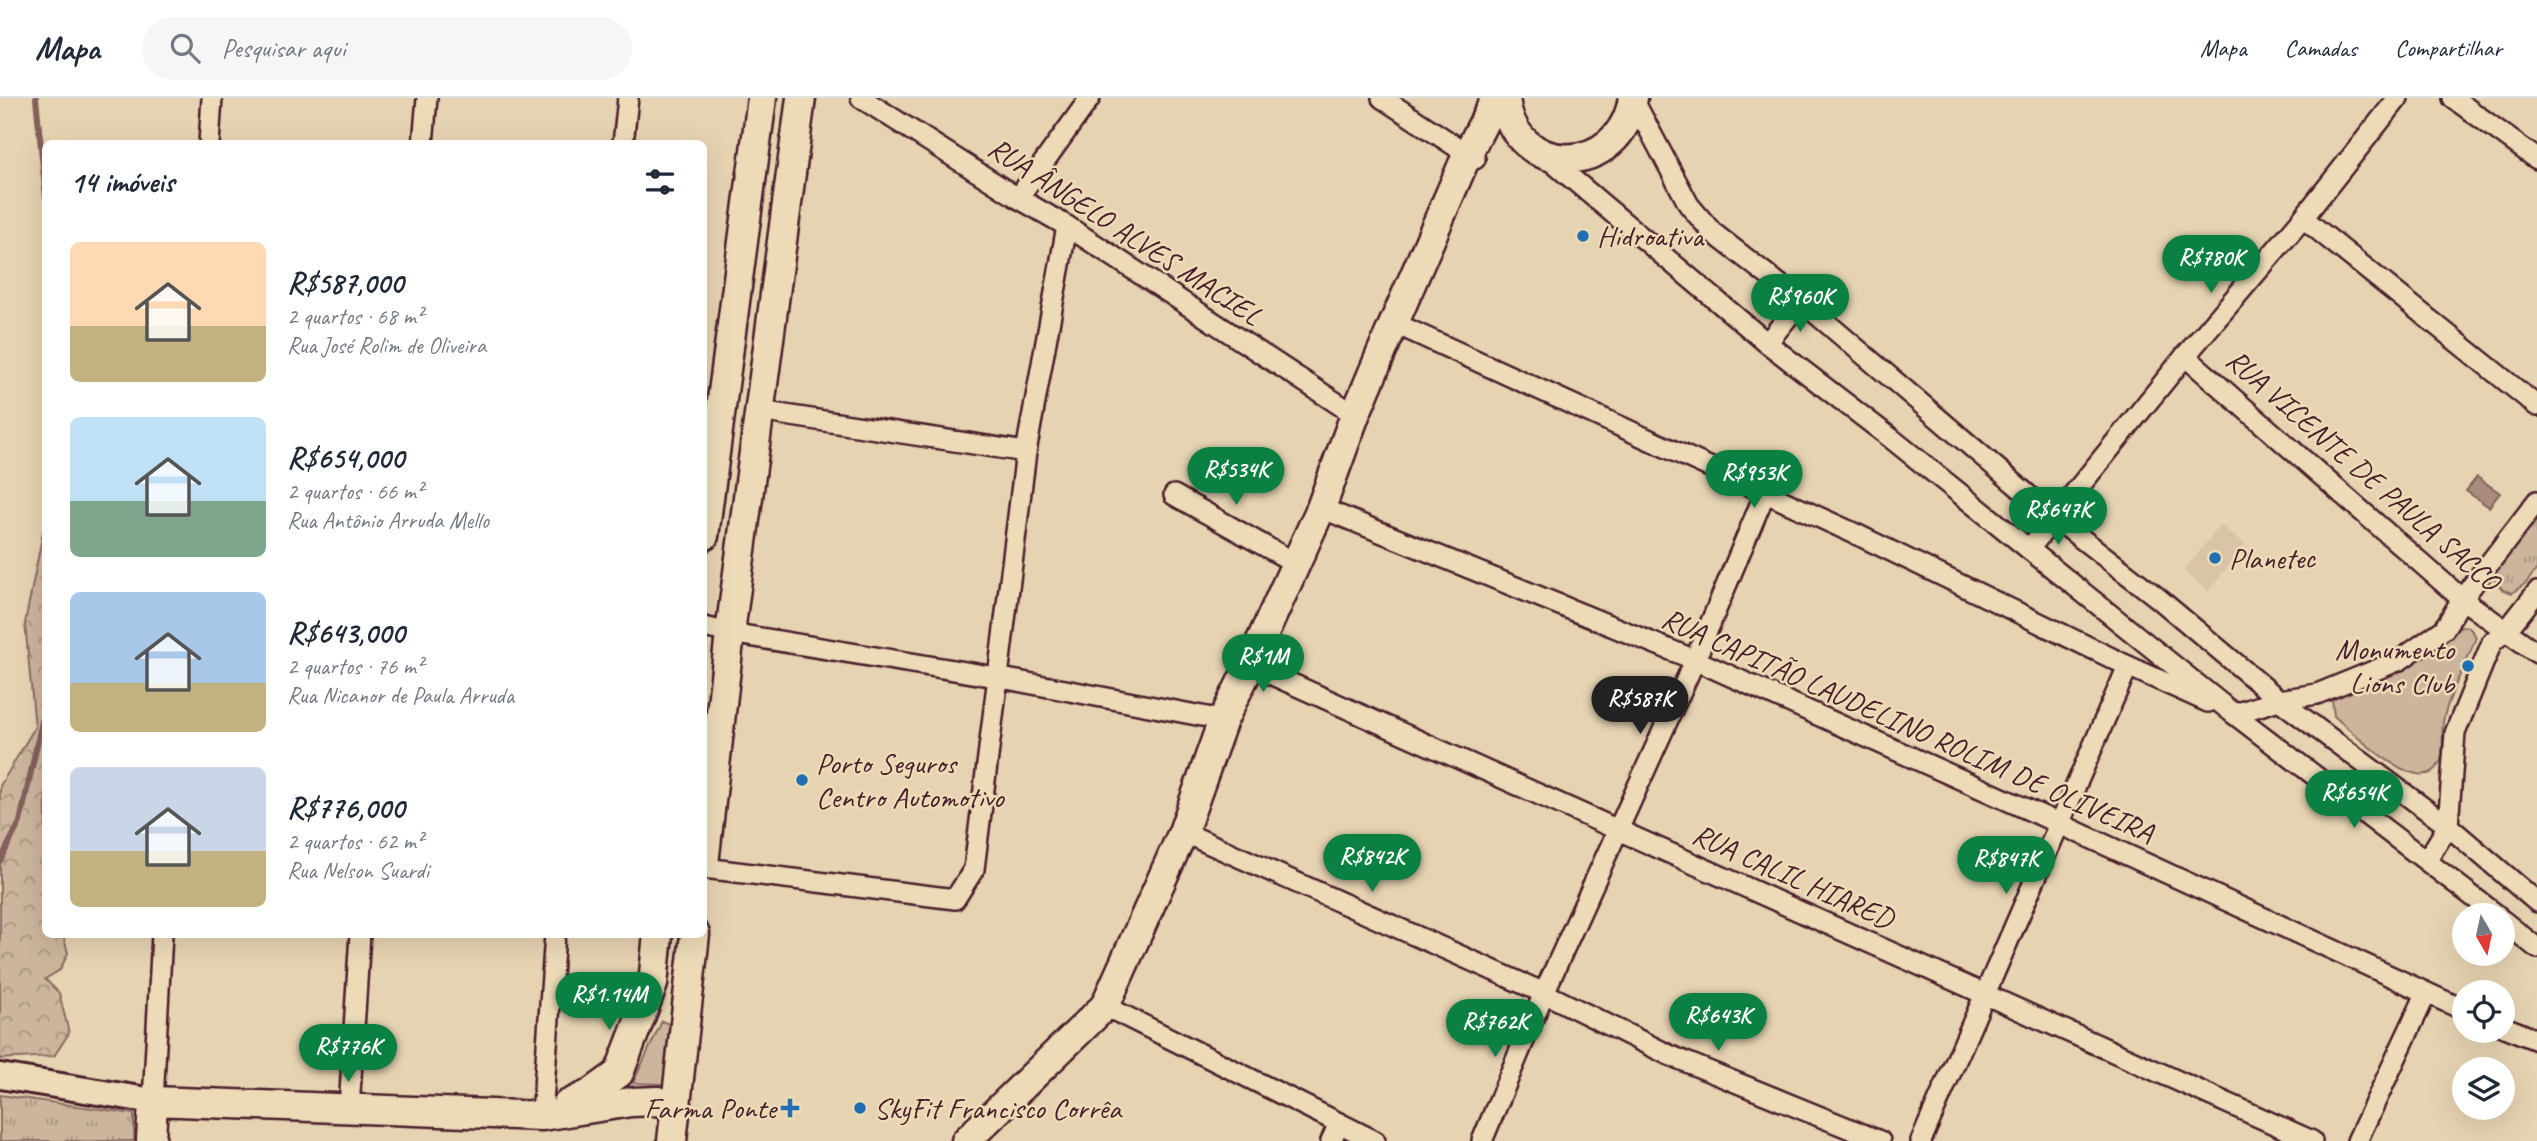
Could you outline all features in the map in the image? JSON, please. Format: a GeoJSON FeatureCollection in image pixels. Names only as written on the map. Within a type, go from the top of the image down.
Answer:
{"type":"FeatureCollection","features":[{"type":"Feature","properties":{"kind":"main road"},"geometry":{"type":"LineString","coordinates":[[707,513],[762,98]]}},
{"type":"Feature","properties":{"kind":"main road"},"geometry":{"type":"LineString","coordinates":[[707,812],[717,630],[759,411],[801,98]]}},
{"type":"Feature","properties":{"kind":"main road"},"geometry":{"type":"LineString","coordinates":[[966,1141],[1105,1006],[1183,832],[1223,720],[1321,508],[1355,415],[1394,323],[1496,98]]}},
{"type":"Feature","properties":{"kind":"main road"},"geometry":{"type":"LineString","coordinates":[[1505,98],[1511,123],[1519,136],[1535,149]]}},
{"type":"Feature","properties":{"kind":"main road"},"geometry":{"type":"LineString","coordinates":[[1466,163],[1492,145],[1513,143],[1560,159],[1581,158],[1601,151],[1617,137],[1628,120],[1633,99]]}},
{"type":"Feature","properties":{"kind":"main road"},"geometry":{"type":"LineString","coordinates":[[542,1116],[590,1094],[619,1073],[653,984],[658,938]]}},
{"type":"Feature","properties":{"kind":"main road"},"geometry":{"type":"LineString","coordinates":[[672,1141],[695,938]]}},
{"type":"Feature","properties":{"kind":"main road"},"geometry":{"type":"LineString","coordinates":[[151,1141],[153,1101],[542,1116],[631,1102],[658,1101],[674,1107]]}},
{"type":"Feature","properties":{"kind":"street"},"geometry":{"type":"LineString","coordinates":[[209,140],[212,98]]}},
{"type":"Feature","properties":{"kind":"street"},"geometry":{"type":"LineString","coordinates":[[423,140],[427,98]]}},
{"type":"Feature","properties":{"kind":"street"},"geometry":{"type":"LineString","coordinates":[[623,140],[628,98]]}},
{"type":"Feature","properties":{"kind":"street","name":"RUA ÂNGELO ALVES MACIEL"},"geometry":{"type":"LineString","coordinates":[[861,98],[1067,226],[1355,415]]}},
{"type":"Feature","properties":{"kind":"street"},"geometry":{"type":"LineString","coordinates":[[1382,98],[1466,163]]}},
{"type":"Feature","properties":{"kind":"street"},"geometry":{"type":"LineString","coordinates":[[2029,550],[2185,356],[2303,218],[2398,98]]}},
{"type":"Feature","properties":{"kind":"street"},"geometry":{"type":"LineString","coordinates":[[2453,98],[2537,159]]}},
{"type":"Feature","properties":{"kind":"street"},"geometry":{"type":"LineString","coordinates":[[1633,99],[1689,205],[1712,232],[1801,301],[2055,518],[2158,598],[2278,700],[2448,826],[2537,902]]}},
{"type":"Feature","properties":{"kind":"street"},"geometry":{"type":"LineString","coordinates":[[1018,198],[1081,101]]}},
{"type":"Feature","properties":{"kind":"street"},"geometry":{"type":"LineString","coordinates":[[1535,149],[1767,343],[2234,714],[2482,903]]}},
{"type":"Feature","properties":{"kind":"street"},"geometry":{"type":"LineString","coordinates":[[2303,218],[2537,407]]}},
{"type":"Feature","properties":{"kind":"street"},"geometry":{"type":"LineString","coordinates":[[707,866],[955,899],[974,869],[996,677],[1027,452],[1067,226]]}},
{"type":"Feature","properties":{"kind":"street"},"geometry":{"type":"LineString","coordinates":[[1767,343],[1801,301]]}},
{"type":"Feature","properties":{"kind":"street"},"geometry":{"type":"LineString","coordinates":[[1394,323],[1860,536],[2128,666],[2234,714],[2278,700],[2317,694],[2400,660],[2444,629],[2462,599],[2537,500]]}},
{"type":"Feature","properties":{"kind":"street","name":"RUA VICENTE DE PAULA SACCO"},"geometry":{"type":"LineString","coordinates":[[2185,356],[2462,599],[2537,653]]}},
{"type":"Feature","properties":{"kind":"street"},"geometry":{"type":"LineString","coordinates":[[759,411],[1027,452]]}},
{"type":"Feature","properties":{"kind":"street"},"geometry":{"type":"LineString","coordinates":[[1482,1141],[1544,993],[1620,831],[1695,660],[1765,493]]}},
{"type":"Feature","properties":{"kind":"street"},"geometry":{"type":"LineString","coordinates":[[1174,495],[1295,563]]}},
{"type":"Feature","properties":{"kind":"street","name":"RUA CAPITÃO LAUDELINO ROLIM DE OLIVEIRA"},"geometry":{"type":"LineString","coordinates":[[1321,508],[1695,660],[2060,824],[2452,1005]]}},
{"type":"Feature","properties":{"kind":"street"},"geometry":{"type":"LineString","coordinates":[[2427,860],[2448,826],[2455,733],[2492,642],[2507,630],[2537,592]]}},
{"type":"Feature","properties":{"kind":"street"},"geometry":{"type":"LineString","coordinates":[[717,630],[996,677],[1223,720]]}},
{"type":"Feature","properties":{"kind":"street","name":"RUA CALIL HIARED"},"geometry":{"type":"LineString","coordinates":[[1250,665],[2312,1141]]}},
{"type":"Feature","properties":{"kind":"street"},"geometry":{"type":"LineString","coordinates":[[1921,1141],[2128,666]]}},
{"type":"Feature","properties":{"kind":"street"},"geometry":{"type":"LineString","coordinates":[[1183,832],[1544,993],[1669,1055],[1880,1141]]}},
{"type":"Feature","properties":{"kind":"street"},"geometry":{"type":"LineString","coordinates":[[2515,930],[2537,948]]}},
{"type":"Feature","properties":{"kind":"street"},"geometry":{"type":"LineString","coordinates":[[0,1076],[153,1101],[162,938]]}},
{"type":"Feature","properties":{"kind":"street"},"geometry":{"type":"LineString","coordinates":[[349,1109],[360,938]]}},
{"type":"Feature","properties":{"kind":"street"},"geometry":{"type":"LineString","coordinates":[[542,1116],[555,938]]}},
{"type":"Feature","properties":{"kind":"street"},"geometry":{"type":"LineString","coordinates":[[2357,1141],[2426,994]]}},
{"type":"Feature","properties":{"kind":"street"},"geometry":{"type":"LineString","coordinates":[[1105,1006],[1335,1132],[1375,1141]]}},
{"type":"Feature","properties":{"kind":"street"},"geometry":{"type":"LineString","coordinates":[[2515,1031],[2537,1040]]}},
{"type":"Feature","properties":{"kind":"shaded area"},"geometry":{"type":"Polygon","coordinates":[[[2477,477],[2500,493],[2489,507],[2466,491],[2477,477]]]}},
{"type":"Feature","properties":{"kind":"shaded area","name":"Planetec"},"geometry":{"type":"Polygon","coordinates":[[[2220,525],[2245,544],[2209,591],[2184,571],[2220,525]]]}},
{"type":"Feature","properties":{"kind":"green space"},"geometry":{"type":"Polygon","coordinates":[[[2537,516],[2537,569],[2526,583],[2512,593],[2503,590],[2495,581],[2495,566],[2537,516]]]}},
{"type":"Feature","properties":{"kind":"green space"},"geometry":{"type":"Polygon","coordinates":[[[42,537],[42,938],[64,938],[68,953],[60,970],[45,979],[59,993],[69,1033],[54,1056],[0,1059],[0,786],[35,727],[25,623],[42,537]]]}},
{"type":"Feature","properties":{"kind":"green space"},"geometry":{"type":"Polygon","coordinates":[[[2461,626],[2469,627],[2476,637],[2447,706],[2441,759],[2430,773],[2417,774],[2402,769],[2370,747],[2334,716],[2332,700],[2337,689],[2373,679],[2418,659],[2461,626]]]}},
{"type":"Feature","properties":{"kind":"green space"},"geometry":{"type":"Polygon","coordinates":[[[662,1021],[673,1026],[663,1084],[633,1083],[662,1021]]]}},
{"type":"Feature","properties":{"kind":"green space"},"geometry":{"type":"Polygon","coordinates":[[[0,1095],[134,1114],[134,1141],[0,1141],[0,1095]]]}},
{"type":"Feature","properties":{"kind":"waterway"},"geometry":{"type":"LineString","coordinates":[[36,98],[42,158]]}},
{"type":"Feature","properties":{"kind":"waterway"},"geometry":{"type":"LineString","coordinates":[[0,861],[20,822],[42,721]]}},
{"type":"Feature","properties":{"kind":"place","name":"Hidroativa"},"geometry":{"type":"Point","coordinates":[1583,236]}},
{"type":"Feature","properties":{"kind":"place","name":"Planetec"},"geometry":{"type":"Point","coordinates":[2215,558]}},
{"type":"Feature","properties":{"kind":"place","name":"Monumento Lions Club"},"geometry":{"type":"Point","coordinates":[2468,666]}},
{"type":"Feature","properties":{"kind":"place","name":"Porto Seguros Centro Automotivo"},"geometry":{"type":"Point","coordinates":[802,780]}},
{"type":"Feature","properties":{"kind":"place","name":"Farma Ponte"},"geometry":{"type":"Point","coordinates":[790,1108]}},
{"type":"Feature","properties":{"kind":"place","name":"SkyFit Francisco Corrêa"},"geometry":{"type":"Point","coordinates":[860,1108]}}]}
